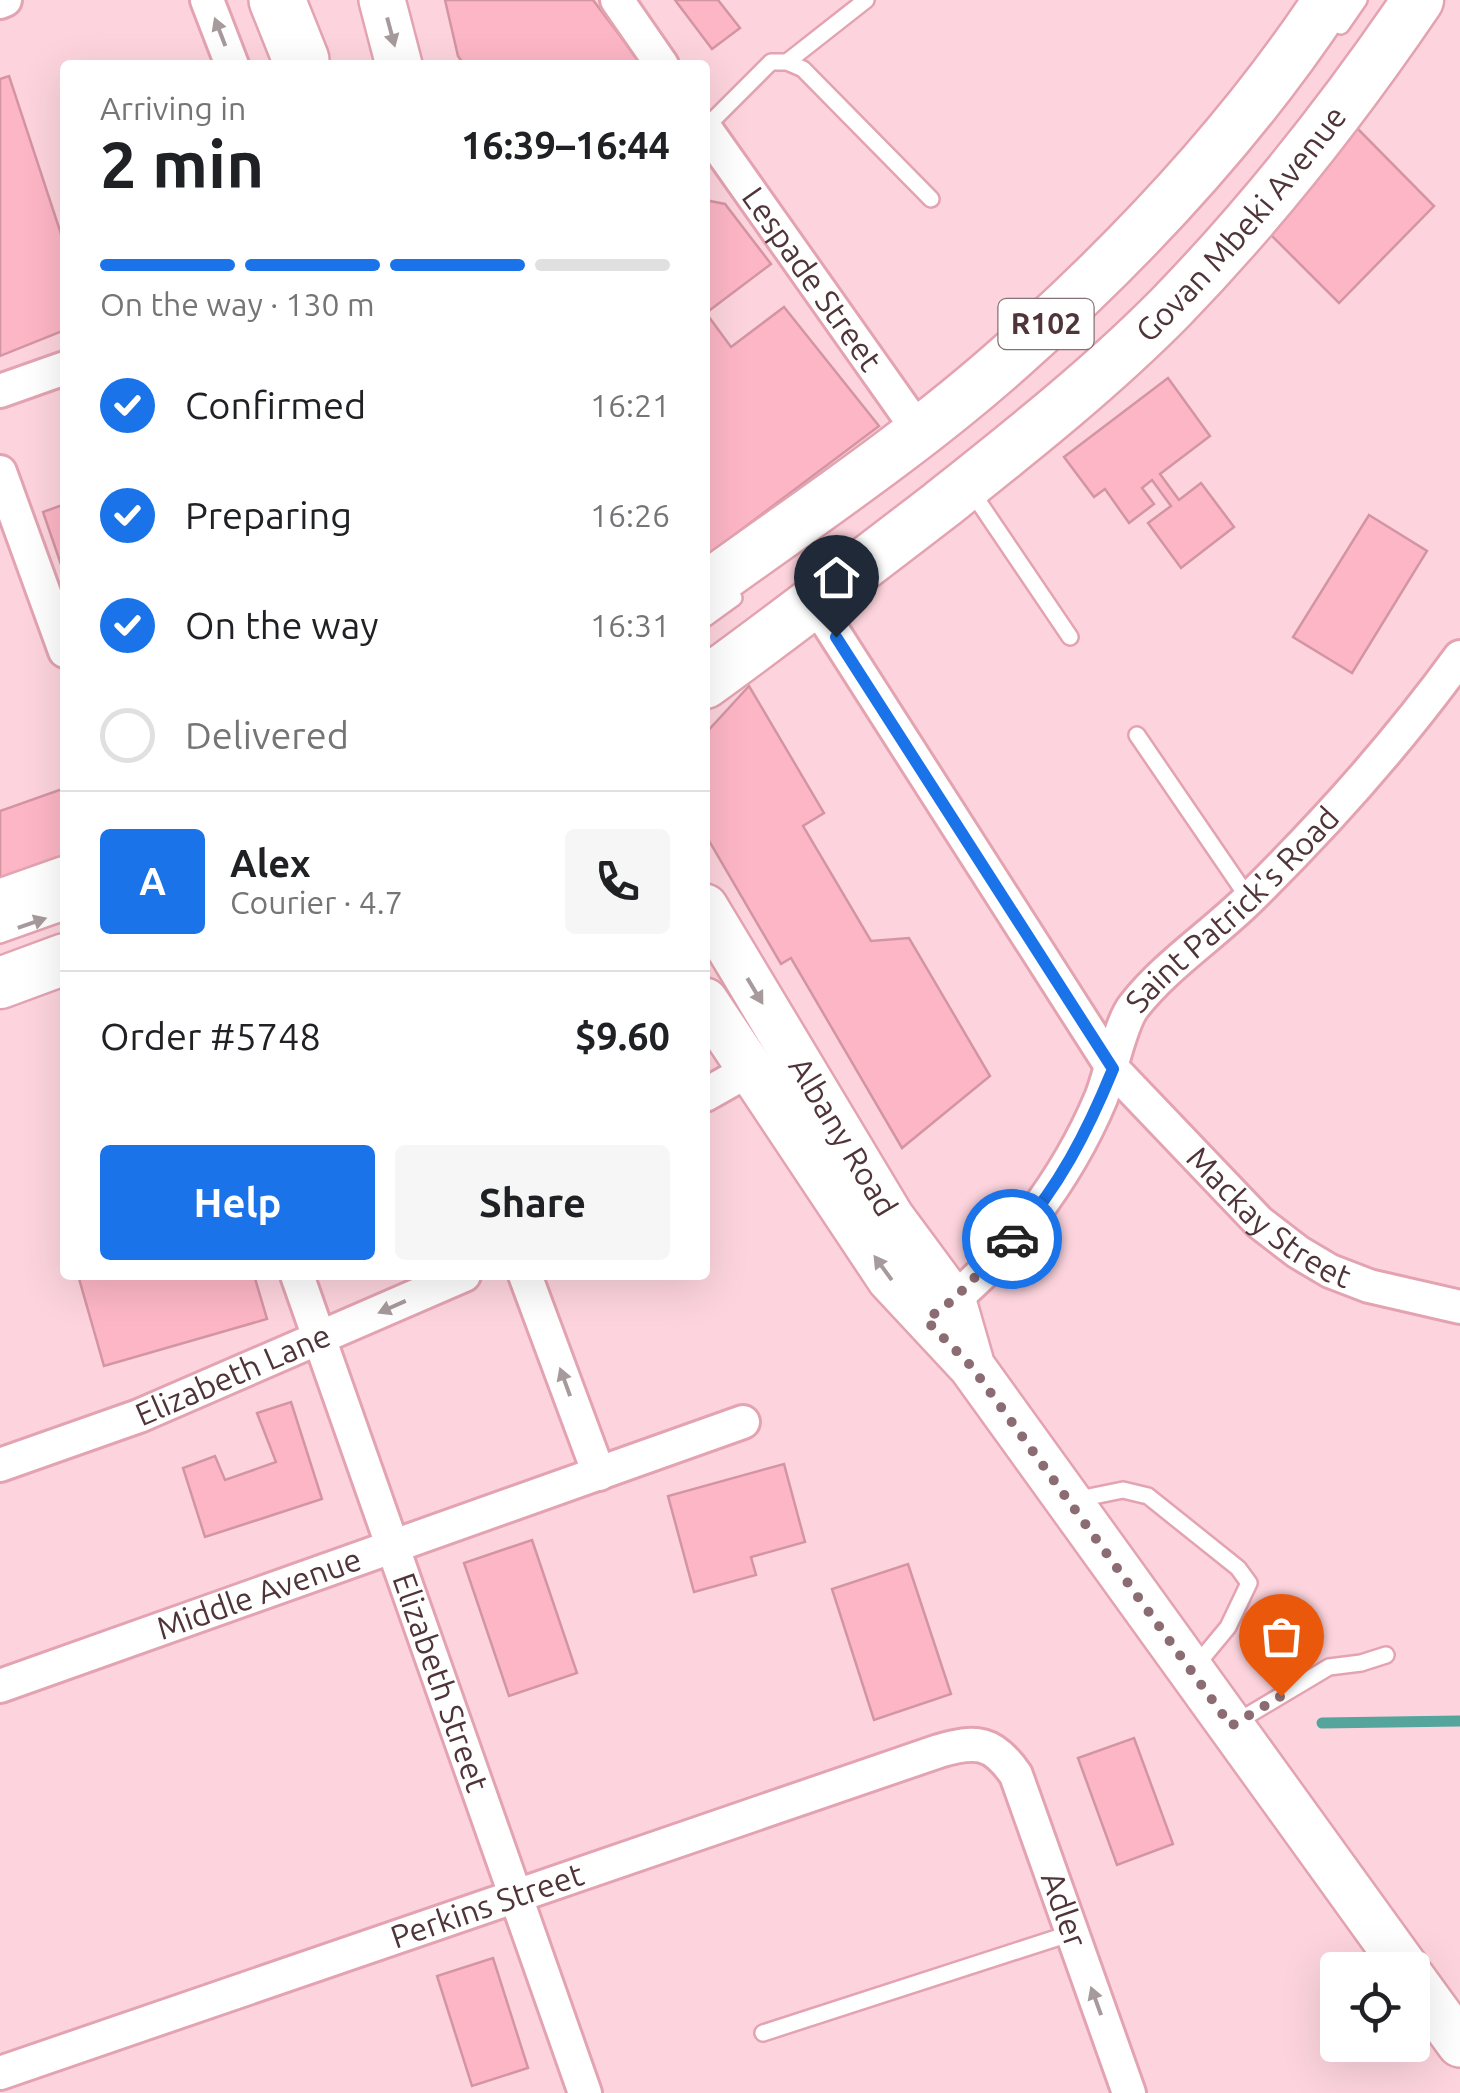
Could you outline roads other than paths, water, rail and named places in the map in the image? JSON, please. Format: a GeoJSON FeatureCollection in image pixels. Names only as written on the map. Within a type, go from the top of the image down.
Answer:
{"type":"FeatureCollection","features":[{"type":"Feature","properties":{"kind":"highway"},"geometry":{"type":"LineString","coordinates":[[278,0],[301,60]]}},
{"type":"Feature","properties":{"kind":"highway"},"geometry":{"type":"LineString","coordinates":[[291,0],[301,60]]}},
{"type":"Feature","properties":{"kind":"main road"},"geometry":{"type":"LineString","coordinates":[[382,0],[398,60]]}},
{"type":"Feature","properties":{"kind":"main road","name":"Govan Mbeki Avenue"},"geometry":{"type":"LineString","coordinates":[[710,679],[815,604],[1058,411],[1168,309],[1223,251],[1361,85],[1418,0]]}},
{"type":"Feature","properties":{"kind":"main road","name":"Govan Mbeki Avenue"},"geometry":{"type":"LineString","coordinates":[[728,587],[1011,357],[1172,201],[1300,44],[1328,22]]}},
{"type":"Feature","properties":{"kind":"main road"},"geometry":{"type":"LineString","coordinates":[[0,906],[60,884]]}},
{"type":"Feature","properties":{"kind":"main road","name":"Albany Road"},"geometry":{"type":"LineString","coordinates":[[710,916],[891,1217],[972,1367],[1394,1952]]}},
{"type":"Feature","properties":{"kind":"main road"},"geometry":{"type":"LineString","coordinates":[[0,983],[60,961]]}},
{"type":"Feature","properties":{"kind":"main road","name":"Albany Road"},"geometry":{"type":"LineString","coordinates":[[710,1008],[890,1278],[940,1310]]}},
{"type":"Feature","properties":{"kind":"main road"},"geometry":{"type":"LineString","coordinates":[[1430,2003],[1460,2044]]}},
{"type":"Feature","properties":{"kind":"street"},"geometry":{"type":"LineString","coordinates":[[207,0],[230,60]]}},
{"type":"Feature","properties":{"kind":"street"},"geometry":{"type":"LineString","coordinates":[[617,0],[659,60]]}},
{"type":"Feature","properties":{"kind":"street","name":"Lespade Street"},"geometry":{"type":"LineString","coordinates":[[710,135],[919,430]]}},
{"type":"Feature","properties":{"kind":"street"},"geometry":{"type":"LineString","coordinates":[[0,392],[60,370]]}},
{"type":"Feature","properties":{"kind":"street"},"geometry":{"type":"LineString","coordinates":[[0,472],[60,637]]}},
{"type":"Feature","properties":{"kind":"street","name":"Mackay Street"},"geometry":{"type":"LineString","coordinates":[[815,604],[1113,1069],[1259,1222],[1298,1252],[1330,1272],[1369,1286],[1460,1308]]}},
{"type":"Feature","properties":{"kind":"street","name":"Saint Patrick's Road"},"geometry":{"type":"LineString","coordinates":[[940,1310],[1032,1218],[1075,1153],[1113,1069],[1132,1009],[1248,900],[1364,780],[1460,657]]}},
{"type":"Feature","properties":{"kind":"street"},"geometry":{"type":"LineString","coordinates":[[710,1093],[752,1070]]}},
{"type":"Feature","properties":{"kind":"street","name":"Elizabeth Street"},"geometry":{"type":"LineString","coordinates":[[299,1280],[585,2093]]}},
{"type":"Feature","properties":{"kind":"street","name":"Elizabeth Lane"},"geometry":{"type":"LineString","coordinates":[[0,1465],[139,1416],[453,1280]]}},
{"type":"Feature","properties":{"kind":"street"},"geometry":{"type":"LineString","coordinates":[[527,1280],[599,1474]]}},
{"type":"Feature","properties":{"kind":"street","name":"Middle Avenue"},"geometry":{"type":"LineString","coordinates":[[0,1686],[743,1422]]}},
{"type":"Feature","properties":{"kind":"street","name":"Perkins Street"},"geometry":{"type":"LineString","coordinates":[[0,2073],[939,1751],[975,1743]]}},
{"type":"Feature","properties":{"kind":"street","name":"Adler"},"geometry":{"type":"LineString","coordinates":[[975,1743],[995,1750],[1016,1775],[1129,2093]]}},
{"type":"Feature","properties":{"kind":"lane"},"geometry":{"type":"LineString","coordinates":[[787,62],[866,0]]}},
{"type":"Feature","properties":{"kind":"lane"},"geometry":{"type":"LineString","coordinates":[[1328,22],[1359,0]]}},
{"type":"Feature","properties":{"kind":"lane"},"geometry":{"type":"LineString","coordinates":[[710,123],[771,62],[787,62],[802,68],[931,199]]}},
{"type":"Feature","properties":{"kind":"lane"},"geometry":{"type":"LineString","coordinates":[[967,484],[1070,637]]}},
{"type":"Feature","properties":{"kind":"lane"},"geometry":{"type":"LineString","coordinates":[[710,613],[728,587]]}},
{"type":"Feature","properties":{"kind":"lane"},"geometry":{"type":"LineString","coordinates":[[1137,735],[1248,900]]}},
{"type":"Feature","properties":{"kind":"lane"},"geometry":{"type":"LineString","coordinates":[[0,935],[60,914]]}},
{"type":"Feature","properties":{"kind":"lane"},"geometry":{"type":"LineString","coordinates":[[1070,1501],[1123,1490],[1148,1496],[1238,1568],[1249,1583],[1228,1627],[1192,1671]]}},
{"type":"Feature","properties":{"kind":"lane"},"geometry":{"type":"LineString","coordinates":[[1231,1726],[1329,1667],[1361,1663],[1386,1654]]}},
{"type":"Feature","properties":{"kind":"lane"},"geometry":{"type":"LineString","coordinates":[[764,2033],[1072,1932]]}},
{"type":"Feature","properties":{"kind":"waterway"},"geometry":{"type":"LineString","coordinates":[[1322,1723],[1460,1721]]}}]}
